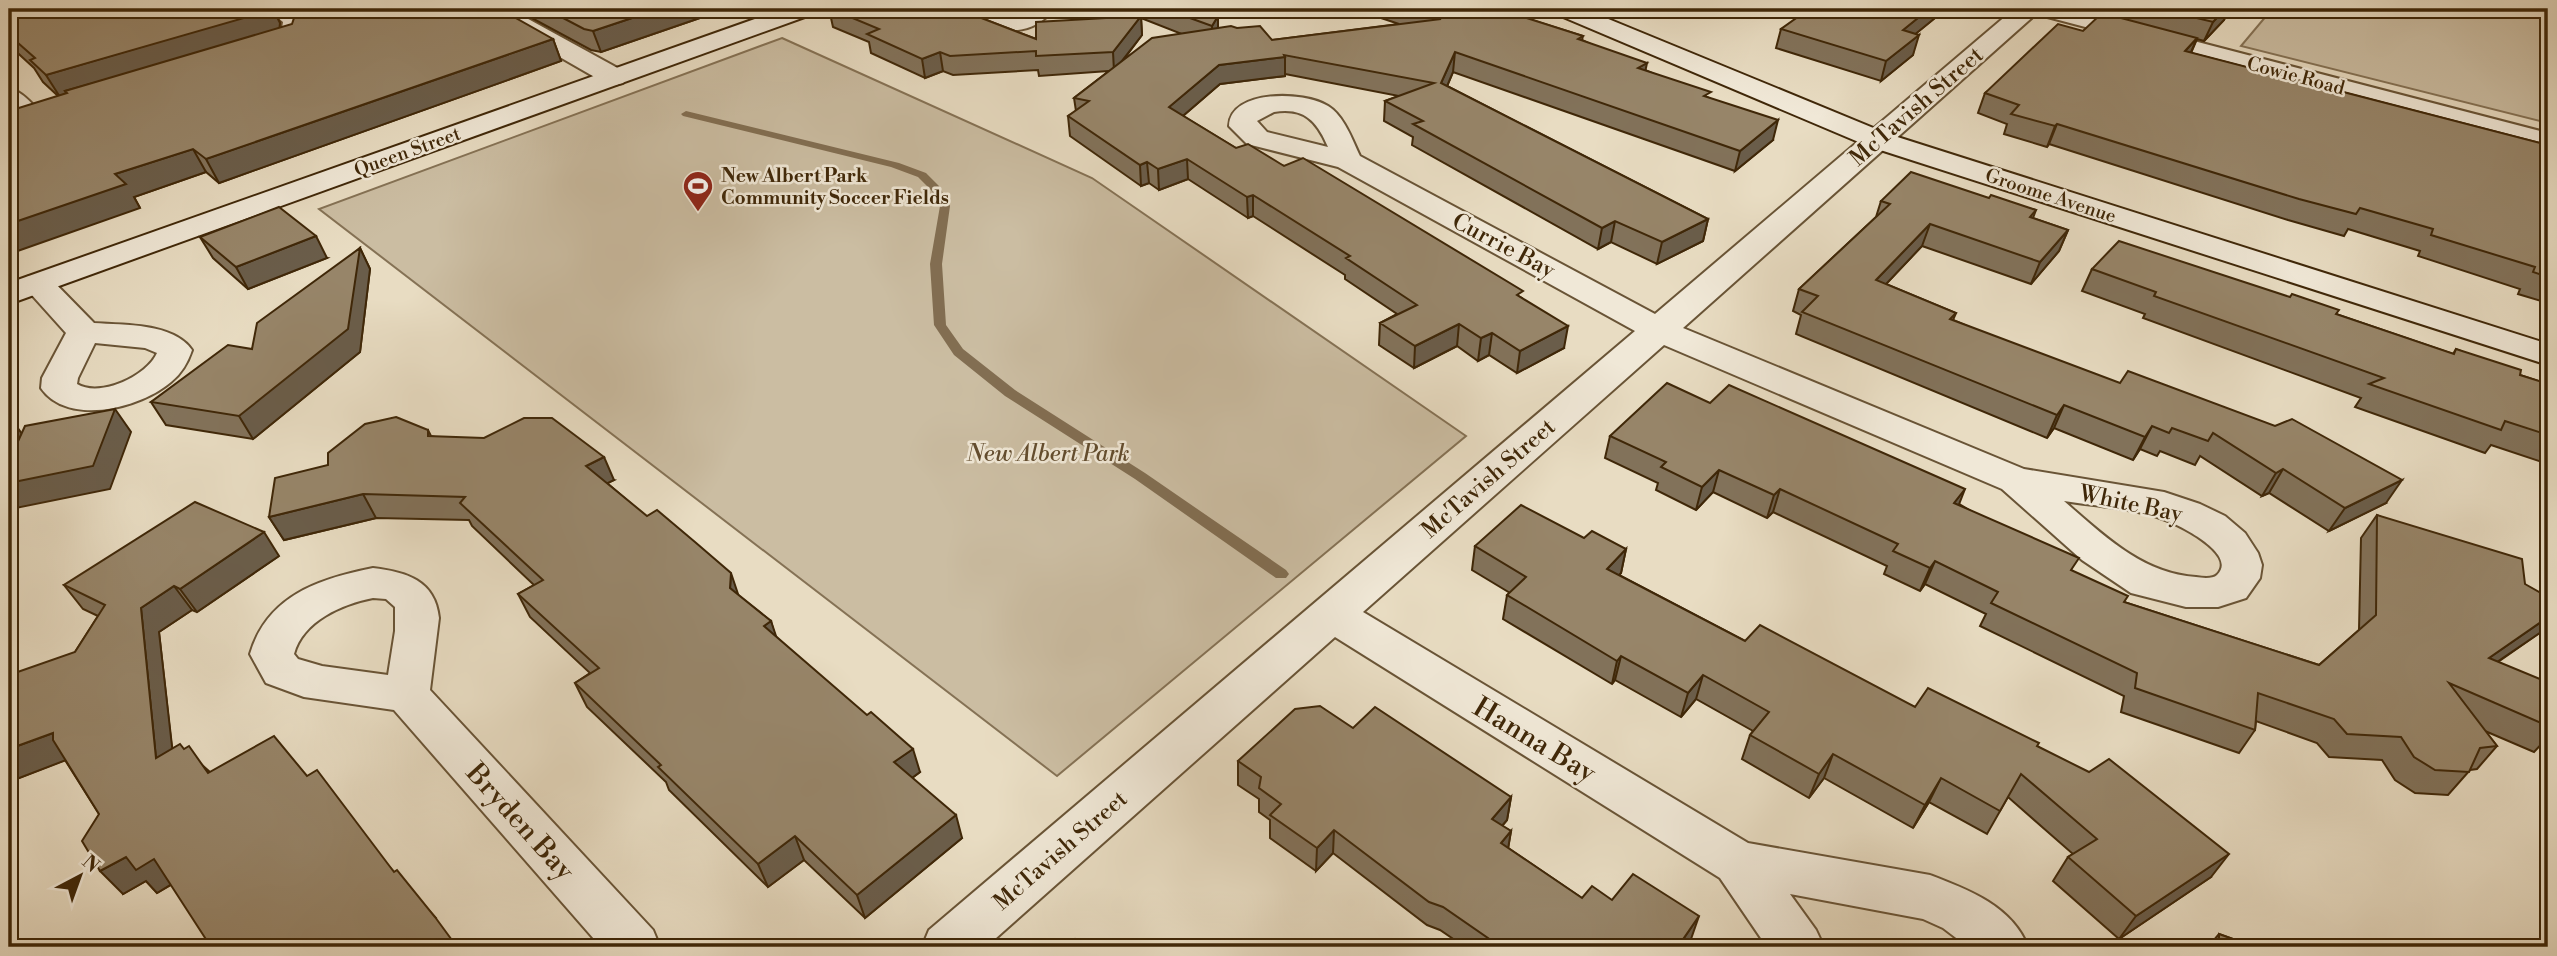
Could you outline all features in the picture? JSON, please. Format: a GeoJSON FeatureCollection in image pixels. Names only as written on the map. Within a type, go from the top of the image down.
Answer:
{"type":"FeatureCollection","features":[{"type":"Feature","properties":{"kind":"street"},"geometry":{"type":"LineString","coordinates":[[240,54],[292,38],[296,20],[279,9]]}},
{"type":"Feature","properties":{"kind":"street"},"geometry":{"type":"LineString","coordinates":[[493,9],[614,77]]}},
{"type":"Feature","properties":{"kind":"street","name":"Queen Street"},"geometry":{"type":"LineString","coordinates":[[23,289],[800,9]]}},
{"type":"Feature","properties":{"kind":"street"},"geometry":{"type":"LineString","coordinates":[[974,9],[979,19],[1009,24],[1031,19],[1038,15],[1041,9]]}},
{"type":"Feature","properties":{"kind":"street","name":"Groome Avenue"},"geometry":{"type":"LineString","coordinates":[[1564,9],[1878,139],[2548,355]]}},
{"type":"Feature","properties":{"kind":"street","name":"McTavish Street"},"geometry":{"type":"LineString","coordinates":[[948,947],[2028,9]]}},
{"type":"Feature","properties":{"kind":"street","name":"Cowie Road"},"geometry":{"type":"LineString","coordinates":[[2044,9],[2548,141]]}},
{"type":"Feature","properties":{"kind":"street"},"geometry":{"type":"LineString","coordinates":[[9,96],[20,121],[57,110]]}},
{"type":"Feature","properties":{"kind":"street","name":"Currie Bay"},"geometry":{"type":"LineString","coordinates":[[1348,161],[1659,330]]}},
{"type":"Feature","properties":{"kind":"street"},"geometry":{"type":"LineString","coordinates":[[23,289],[84,332]]}},
{"type":"Feature","properties":{"kind":"street","name":"White Bay"},"geometry":{"type":"LineString","coordinates":[[1659,330],[2016,480],[2164,505],[2186,512],[2224,536],[2236,551],[2241,565],[2238,578],[2229,587],[2213,593],[2191,594],[2168,590],[2144,581],[2123,570],[2016,480]]}},
{"type":"Feature","properties":{"kind":"street","name":"Hanna Bay"},"geometry":{"type":"LineString","coordinates":[[1332,614],[1738,863],[1930,898],[1961,912],[1989,932],[2002,947]]}},
{"type":"Feature","properties":{"kind":"street","name":"Bryden Bay"},"geometry":{"type":"LineString","coordinates":[[407,694],[634,947]]}},
{"type":"Feature","properties":{"kind":"street","name":"Hanna Bay"},"geometry":{"type":"LineString","coordinates":[[1738,863],[1797,947]]}},
{"type":"Feature","properties":{"kind":"green space"},"geometry":{"type":"Polygon","coordinates":[[[2272,9],[2548,9],[2548,123],[2241,46],[2272,9]]]}},
{"type":"Feature","properties":{"kind":"green space","name":"New Albert Park"},"geometry":{"type":"Polygon","coordinates":[[[782,38],[1092,178],[1466,436],[1057,776],[319,209],[782,38]]]}},
{"type":"Feature","properties":{"kind":"building"},"geometry":{"type":"Polygon","coordinates":[[[9,9],[269,9],[46,75],[30,60],[35,58],[9,35],[9,9]]]}},
{"type":"Feature","properties":{"kind":"building"},"geometry":{"type":"Polygon","coordinates":[[[297,9],[500,9],[553,39],[206,159],[193,149],[115,174],[126,184],[9,224],[9,111],[67,93],[65,91],[292,24],[297,9]]]}},
{"type":"Feature","properties":{"kind":"building"},"geometry":{"type":"Polygon","coordinates":[[[546,9],[659,9],[593,31],[546,9]]]}},
{"type":"Feature","properties":{"kind":"building"},"geometry":{"type":"Polygon","coordinates":[[[831,9],[958,9],[1036,39],[1036,22],[1141,16],[1113,52],[1036,56],[1036,51],[950,56],[940,52],[922,59],[867,34],[879,29],[831,9]]]}},
{"type":"Feature","properties":{"kind":"building"},"geometry":{"type":"Polygon","coordinates":[[[1165,9],[1207,9],[1218,16],[1212,26],[1165,9]]]}},
{"type":"Feature","properties":{"kind":"building"},"geometry":{"type":"Polygon","coordinates":[[[1409,9],[1514,9],[1508,12],[1583,36],[1578,39],[1647,63],[1638,68],[1711,92],[1704,96],[1778,120],[1740,151],[1455,52],[1441,83],[1708,219],[1662,242],[1615,221],[1602,228],[1413,124],[1423,121],[1385,101],[1434,83],[1284,55],[1285,57],[1219,65],[1169,107],[1236,148],[1248,144],[1284,166],[1303,158],[1523,291],[1517,295],[1568,326],[1520,351],[1492,333],[1481,338],[1459,324],[1415,346],[1380,323],[1417,305],[1346,258],[1350,256],[1253,195],[1247,197],[1187,159],[1158,169],[1147,162],[1140,165],[1068,116],[1089,101],[1074,98],[1152,38],[1231,26],[1260,26],[1272,40],[1441,19],[1409,9]]]}},
{"type":"Feature","properties":{"kind":"building"},"geometry":{"type":"Polygon","coordinates":[[[1809,9],[1929,9],[1903,30],[1919,35],[1886,61],[1781,29],[1809,9]]]}},
{"type":"Feature","properties":{"kind":"building"},"geometry":{"type":"Polygon","coordinates":[[[2159,9],[2225,9],[2213,22],[2159,9]]]}},
{"type":"Feature","properties":{"kind":"building"},"geometry":{"type":"Polygon","coordinates":[[[2102,13],[2197,38],[2185,51],[2548,145],[2548,277],[2533,272],[2535,267],[2431,235],[2433,229],[2360,208],[2356,214],[2299,199],[2057,124],[2055,126],[2011,114],[2019,105],[1985,93],[2058,24],[2083,31],[2102,13]]]}},
{"type":"Feature","properties":{"kind":"building"},"geometry":{"type":"Polygon","coordinates":[[[1911,172],[1989,198],[1991,195],[2036,210],[2030,217],[2068,230],[2040,262],[1930,224],[1876,280],[1956,313],[1950,319],[2120,383],[2128,371],[2275,426],[2292,419],[2402,480],[2345,508],[2283,469],[2276,473],[2213,433],[2208,441],[2172,428],[2169,433],[2152,426],[2145,437],[2064,405],[2057,415],[1802,312],[1818,296],[1799,289],[1890,204],[1881,201],[1911,172]]]}},
{"type":"Feature","properties":{"kind":"building"},"geometry":{"type":"Polygon","coordinates":[[[279,207],[316,236],[236,267],[200,237],[279,207]]]}},
{"type":"Feature","properties":{"kind":"building"},"geometry":{"type":"Polygon","coordinates":[[[2119,241],[2290,297],[2292,294],[2339,310],[2336,314],[2454,354],[2456,349],[2521,370],[2520,375],[2548,384],[2548,435],[2505,421],[2501,430],[2369,384],[2384,378],[2154,296],[2156,292],[2092,269],[2119,241]]]}},
{"type":"Feature","properties":{"kind":"building"},"geometry":{"type":"Polygon","coordinates":[[[360,248],[348,329],[239,416],[151,402],[228,345],[252,349],[257,323],[360,248]]]}},
{"type":"Feature","properties":{"kind":"building"},"geometry":{"type":"Polygon","coordinates":[[[1667,383],[1710,403],[1729,385],[1965,489],[1954,503],[2079,558],[2071,570],[2128,596],[2124,602],[2319,665],[2376,615],[2377,515],[2522,559],[2525,584],[2548,597],[2548,617],[2489,658],[2547,682],[2548,726],[2449,683],[2497,746],[2480,748],[2469,772],[2435,770],[2414,757],[2401,737],[2347,734],[2334,719],[2258,693],[2255,730],[2135,688],[2137,673],[1991,603],[1998,592],[1935,561],[1930,568],[1893,551],[1898,544],[1780,489],[1774,495],[1719,470],[1702,487],[1661,467],[1666,462],[1610,436],[1667,383]]]}},
{"type":"Feature","properties":{"kind":"building"},"geometry":{"type":"Polygon","coordinates":[[[115,409],[93,466],[9,483],[9,461],[25,426],[115,409]]]}},
{"type":"Feature","properties":{"kind":"building"},"geometry":{"type":"Polygon","coordinates":[[[396,417],[428,430],[428,436],[484,438],[524,418],[552,418],[604,457],[586,466],[647,516],[657,510],[731,573],[730,588],[771,621],[764,626],[867,715],[871,712],[913,749],[894,762],[956,815],[857,895],[795,836],[758,864],[658,767],[661,765],[575,683],[599,668],[518,594],[543,580],[460,503],[465,497],[363,494],[269,517],[275,478],[328,465],[328,453],[365,424],[396,417]]]}},
{"type":"Feature","properties":{"kind":"building"},"geometry":{"type":"Polygon","coordinates":[[[195,502],[264,532],[180,589],[174,586],[141,608],[156,758],[180,744],[184,749],[189,746],[208,773],[274,736],[307,776],[317,770],[394,872],[397,870],[457,947],[211,947],[154,859],[136,870],[126,857],[100,871],[82,841],[99,814],[53,740],[53,733],[9,749],[9,675],[75,652],[105,605],[64,585],[195,502]]]}},
{"type":"Feature","properties":{"kind":"building"},"geometry":{"type":"Polygon","coordinates":[[[1521,505],[1584,538],[1592,531],[1626,549],[1607,569],[1745,641],[1760,625],[1915,707],[1928,688],[2039,743],[2037,746],[2089,772],[2109,759],[2229,854],[2136,916],[2068,857],[2097,839],[2021,774],[2000,811],[1941,778],[1925,805],[1833,754],[1819,774],[1750,735],[1769,712],[1703,675],[1688,693],[1621,656],[1617,661],[1507,595],[1526,577],[1475,546],[1521,505]]]}},
{"type":"Feature","properties":{"kind":"building"},"geometry":{"type":"Polygon","coordinates":[[[1320,706],[1353,728],[1375,707],[1511,797],[1492,819],[1511,831],[1501,843],[1582,898],[1592,886],[1612,900],[1633,874],[1699,916],[1679,945],[1683,947],[1501,947],[1443,907],[1429,902],[1334,830],[1317,848],[1270,815],[1281,804],[1259,788],[1261,777],[1238,761],[1295,709],[1320,706]]]}},
{"type":"Feature","properties":{"kind":"building"},"geometry":{"type":"Polygon","coordinates":[[[2219,934],[2255,947],[2219,947],[2219,934]]]}},
{"type":"Feature","properties":{"kind":"building"},"geometry":{"type":"Polygon","coordinates":[[[1075,939],[1085,947],[1060,947],[1068,940],[1071,942],[1075,939]]]}},
{"type":"Feature","properties":{"kind":"waterway"},"geometry":{"type":"LineString","coordinates":[[686,114],[895,165],[922,175],[935,188],[945,206],[936,264],[940,325],[958,352],[1010,393],[1140,476],[1281,574]]}},
{"type":"Feature","properties":{"kind":"place","name":"New Albert Park Community Soccer Fields"},"geometry":{"type":"Point","coordinates":[698,213]}}]}
